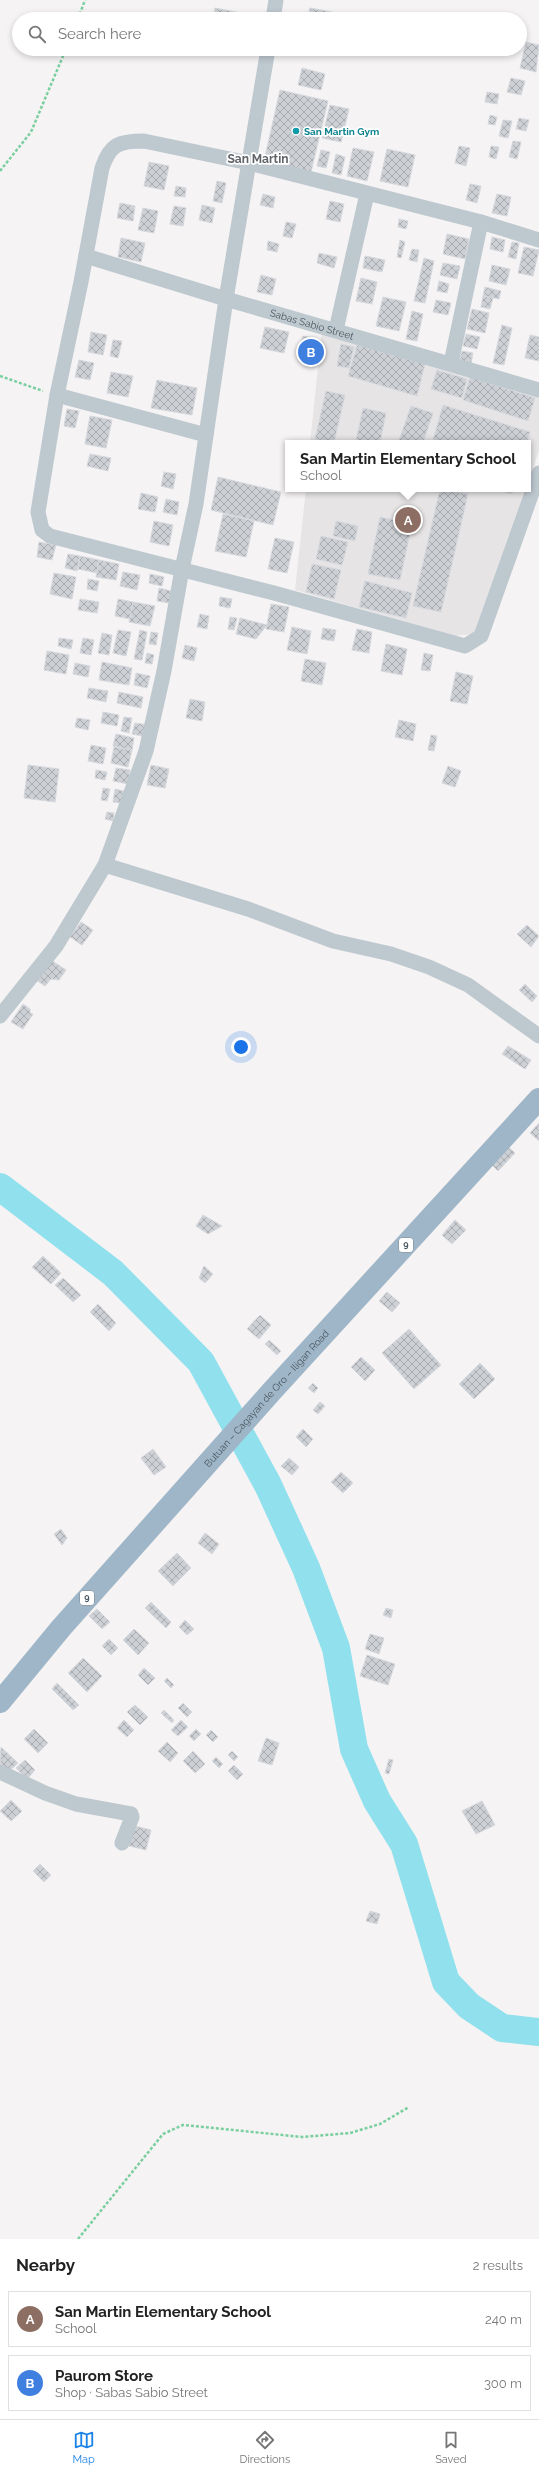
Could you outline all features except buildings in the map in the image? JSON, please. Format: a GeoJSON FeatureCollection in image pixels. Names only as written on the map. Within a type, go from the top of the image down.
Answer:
{"type":"FeatureCollection","features":[{"type":"Feature","properties":{"kind":"highway","name":"Butuan – Cagayan de Oro – Iligan Road"},"geometry":{"type":"LineString","coordinates":[[0,1702],[61,1628],[272,1391],[539,1099]]}},
{"type":"Feature","properties":{"kind":"street"},"geometry":{"type":"LineString","coordinates":[[274,12],[276,0]]}},
{"type":"Feature","properties":{"kind":"street"},"geometry":{"type":"LineString","coordinates":[[0,1016],[56,946],[105,865],[140,772],[152,731],[182,569],[190,537],[226,299],[267,56]]}},
{"type":"Feature","properties":{"kind":"street"},"geometry":{"type":"LineString","coordinates":[[539,240],[481,222],[249,163],[144,142],[127,141],[115,146],[107,153],[102,168],[86,256],[56,395],[39,498],[39,523],[42,530],[57,538],[182,569],[464,646],[481,636],[539,473]]}},
{"type":"Feature","properties":{"kind":"street"},"geometry":{"type":"LineString","coordinates":[[336,330],[367,194]]}},
{"type":"Feature","properties":{"kind":"street"},"geometry":{"type":"LineString","coordinates":[[450,363],[481,222]]}},
{"type":"Feature","properties":{"kind":"street","name":"Sabas Sabio Street"},"geometry":{"type":"LineString","coordinates":[[86,256],[226,299],[539,390]]}},
{"type":"Feature","properties":{"kind":"street"},"geometry":{"type":"LineString","coordinates":[[56,395],[206,435]]}},
{"type":"Feature","properties":{"kind":"street"},"geometry":{"type":"LineString","coordinates":[[105,865],[241,907],[333,941],[390,954],[429,967],[468,985],[539,1036]]}},
{"type":"Feature","properties":{"kind":"street"},"geometry":{"type":"LineString","coordinates":[[0,1772],[45,1793],[76,1804],[131,1814],[132,1817],[122,1843]]}},
{"type":"Feature","properties":{"kind":"path"},"geometry":{"type":"LineString","coordinates":[[81,12],[85,0]]}},
{"type":"Feature","properties":{"kind":"path"},"geometry":{"type":"LineString","coordinates":[[0,171],[31,132],[63,56]]}},
{"type":"Feature","properties":{"kind":"path"},"geometry":{"type":"LineString","coordinates":[[0,376],[56,395]]}},
{"type":"Feature","properties":{"kind":"path"},"geometry":{"type":"LineString","coordinates":[[78,2239],[163,2134],[182,2124],[302,2137],[350,2133],[380,2124],[409,2107]]}},
{"type":"Feature","properties":{"kind":"shaded area"},"geometry":{"type":"Polygon","coordinates":[[[322,330],[539,396],[539,451],[531,474],[531,440],[310,440],[322,330]]]}},
{"type":"Feature","properties":{"kind":"shaded area"},"geometry":{"type":"Polygon","coordinates":[[[306,492],[524,492],[474,634],[455,636],[295,590],[306,492]]]}},
{"type":"Feature","properties":{"kind":"waterway"},"geometry":{"type":"LineString","coordinates":[[0,1187],[113,1273],[201,1362],[268,1485],[306,1568],[336,1648],[354,1749],[377,1801],[404,1844],[446,1982],[469,2006],[502,2028],[539,2032]]}},
{"type":"Feature","properties":{"kind":"place","name":"San Martin Gym"},"geometry":{"type":"Point","coordinates":[296,131]}},
{"type":"Feature","properties":{"kind":"place","name":"Paurom Store"},"geometry":{"type":"Point","coordinates":[311,352]}},
{"type":"Feature","properties":{"kind":"place","name":"San Martin Elementary School"},"geometry":{"type":"Point","coordinates":[408,520]}},
{"type":"Feature","properties":{"kind":"district","name":"San Martin"},"geometry":{"type":"Point","coordinates":[258,159]}}]}
